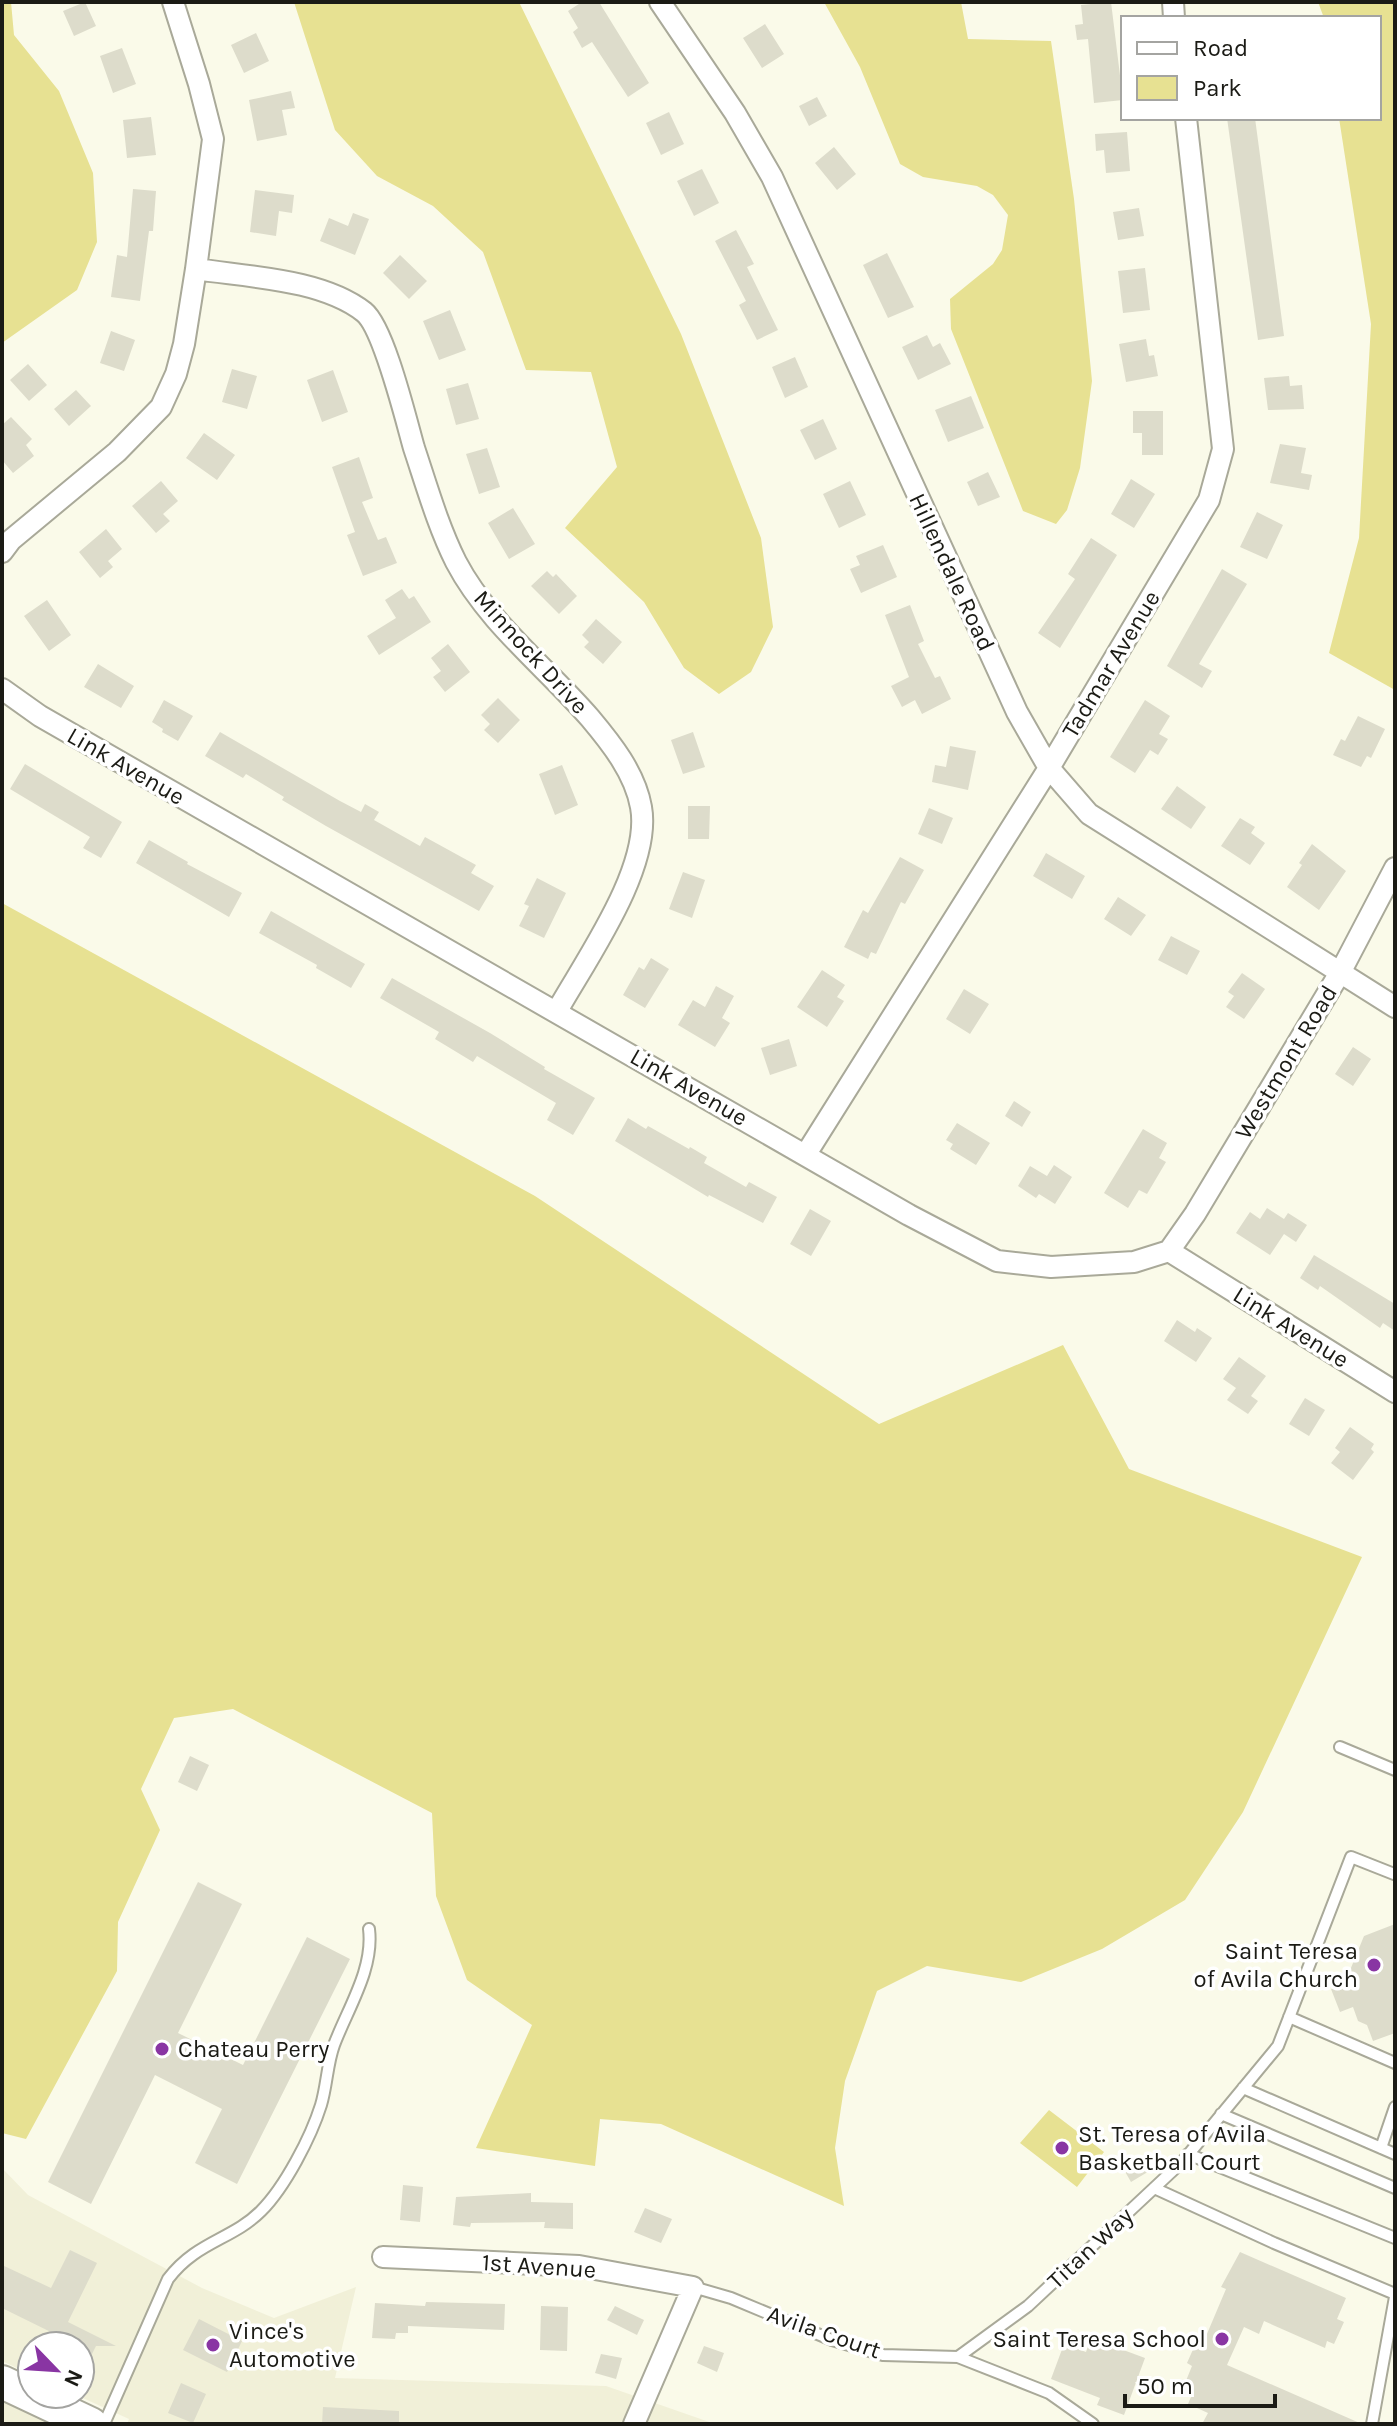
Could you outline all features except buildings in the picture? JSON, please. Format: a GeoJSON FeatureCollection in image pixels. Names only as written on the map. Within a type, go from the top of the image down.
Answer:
{"type":"FeatureCollection","features":[{"type":"Feature","properties":{"kind":"main road"},"geometry":{"type":"LineString","coordinates":[[2,2382],[91,2424]]}},
{"type":"Feature","properties":{"kind":"street"},"geometry":{"type":"LineString","coordinates":[[2,552],[11,540],[117,452],[161,407],[176,374],[196,269],[213,139],[173,2]]}},
{"type":"Feature","properties":{"kind":"street","name":"Hillendale Road"},"geometry":{"type":"LineString","coordinates":[[660,2],[735,113],[772,177],[1017,712],[1049,768],[1089,814],[1395,1007]]}},
{"type":"Feature","properties":{"kind":"street","name":"Tadmar Avenue"},"geometry":{"type":"LineString","coordinates":[[806,1154],[1049,768],[1209,500],[1223,449],[1186,120]]}},
{"type":"Feature","properties":{"kind":"street","name":"Minnock Drive"},"geometry":{"type":"LineString","coordinates":[[196,269],[331,292],[367,314],[387,356],[442,532],[458,565],[493,617],[560,683],[613,745],[631,779],[641,807],[641,845],[631,880],[557,1011]]}},
{"type":"Feature","properties":{"kind":"street","name":"Link Avenue"},"geometry":{"type":"LineString","coordinates":[[2,689],[10,698],[40,716],[909,1215],[997,1261],[1051,1267],[1092,1265],[1134,1262],[1169,1251],[1395,1392]]}},
{"type":"Feature","properties":{"kind":"street","name":"Westmont Road"},"geometry":{"type":"LineString","coordinates":[[1169,1251],[1203,1201],[1341,971],[1395,868]]}},
{"type":"Feature","properties":{"kind":"street","name":"1st Avenue"},"geometry":{"type":"LineString","coordinates":[[383,2257],[579,2266],[693,2287]]}},
{"type":"Feature","properties":{"kind":"street"},"geometry":{"type":"LineString","coordinates":[[634,2424],[693,2287]]}},
{"type":"Feature","properties":{"kind":"lane"},"geometry":{"type":"LineString","coordinates":[[1340,1747],[1395,1770]]}},
{"type":"Feature","properties":{"kind":"lane","name":"Titan Way"},"geometry":{"type":"LineString","coordinates":[[958,2357],[1028,2306],[1154,2188],[1188,2154],[1278,2046],[1351,1857],[1394,1874]]}},
{"type":"Feature","properties":{"kind":"lane"},"geometry":{"type":"LineString","coordinates":[[104,2424],[168,2279],[181,2262],[202,2246],[251,2219],[263,2208],[299,2153],[322,2102],[333,2048],[366,1966],[371,1947],[369,1929]]}},
{"type":"Feature","properties":{"kind":"lane"},"geometry":{"type":"LineString","coordinates":[[1289,2017],[1395,2063]]}},
{"type":"Feature","properties":{"kind":"lane"},"geometry":{"type":"LineString","coordinates":[[1243,2088],[1395,2154]]}},
{"type":"Feature","properties":{"kind":"lane"},"geometry":{"type":"LineString","coordinates":[[1381,2148],[1395,2107]]}},
{"type":"Feature","properties":{"kind":"lane"},"geometry":{"type":"LineString","coordinates":[[1221,2114],[1395,2188]]}},
{"type":"Feature","properties":{"kind":"lane"},"geometry":{"type":"LineString","coordinates":[[1188,2154],[1395,2238]]}},
{"type":"Feature","properties":{"kind":"lane"},"geometry":{"type":"LineString","coordinates":[[1154,2188],[1395,2295],[1372,2424]]}},
{"type":"Feature","properties":{"kind":"lane","name":"Avila Court"},"geometry":{"type":"LineString","coordinates":[[693,2287],[731,2298],[832,2340],[883,2355],[958,2357],[1049,2393],[1093,2424]]}},
{"type":"Feature","properties":{"kind":"shaded area"},"geometry":{"type":"Polygon","coordinates":[[[2,2168],[28,2195],[202,2288],[274,2318],[356,2287],[335,2378],[606,2386],[715,2424],[127,2424],[129,2419],[96,2404],[96,2330],[16,2330],[16,2368],[2,2361],[2,2168]]]}},
{"type":"Feature","properties":{"kind":"shaded area"},"geometry":{"type":"Polygon","coordinates":[[[2,2382],[16,2389],[16,2410],[61,2410],[91,2424],[2,2424],[2,2382]]]}},
{"type":"Feature","properties":{"kind":"green space"},"geometry":{"type":"Polygon","coordinates":[[[2,2],[11,2],[14,35],[59,91],[93,173],[97,242],[77,290],[2,343],[2,2]]]}},
{"type":"Feature","properties":{"kind":"green space"},"geometry":{"type":"Polygon","coordinates":[[[294,2],[519,2],[681,334],[761,538],[773,627],[751,672],[719,694],[684,668],[644,602],[565,528],[617,467],[591,372],[526,370],[483,252],[433,206],[377,176],[335,130],[294,2]]]}},
{"type":"Feature","properties":{"kind":"green space"},"geometry":{"type":"Polygon","coordinates":[[[824,2],[961,2],[968,39],[1051,41],[1074,199],[1092,381],[1080,468],[1067,510],[1056,524],[1023,511],[951,329],[950,299],[993,264],[1002,250],[1008,215],[993,195],[977,186],[923,177],[900,164],[860,67],[824,2]]]}},
{"type":"Feature","properties":{"kind":"green space"},"geometry":{"type":"Polygon","coordinates":[[[1318,2],[1395,2],[1395,690],[1329,653],[1359,538],[1371,324],[1339,120],[1381,120],[1381,16],[1323,16],[1318,2]]]}},
{"type":"Feature","properties":{"kind":"green space"},"geometry":{"type":"Polygon","coordinates":[[[2,903],[535,1196],[879,1424],[1063,1345],[1129,1469],[1362,1557],[1243,1812],[1185,1900],[1102,1949],[1021,1982],[927,1966],[877,1991],[845,2081],[835,2148],[844,2206],[661,2124],[600,2119],[595,2166],[476,2148],[532,2025],[467,1980],[436,1896],[432,1813],[233,1709],[174,1718],[141,1789],[160,1830],[118,1922],[117,1971],[26,2139],[2,2133],[2,903]]]}},
{"type":"Feature","properties":{"kind":"green space","name":"St. Teresa of Avila Basketball Court"},"geometry":{"type":"Polygon","coordinates":[[[1049,2110],[1104,2152],[1077,2187],[1020,2143],[1049,2110]]]}},
{"type":"Feature","properties":{"kind":"place","name":"Saint Teresa of Avila Church"},"geometry":{"type":"Point","coordinates":[1374,1965]}},
{"type":"Feature","properties":{"kind":"place","name":"Chateau Perry"},"geometry":{"type":"Point","coordinates":[162,2049]}},
{"type":"Feature","properties":{"kind":"place","name":"St. Teresa of Avila Basketball Court"},"geometry":{"type":"Point","coordinates":[1062,2148]}},
{"type":"Feature","properties":{"kind":"place","name":"Saint Teresa School"},"geometry":{"type":"Point","coordinates":[1222,2339]}},
{"type":"Feature","properties":{"kind":"place","name":"Vince's Automotive"},"geometry":{"type":"Point","coordinates":[213,2345]}}]}
